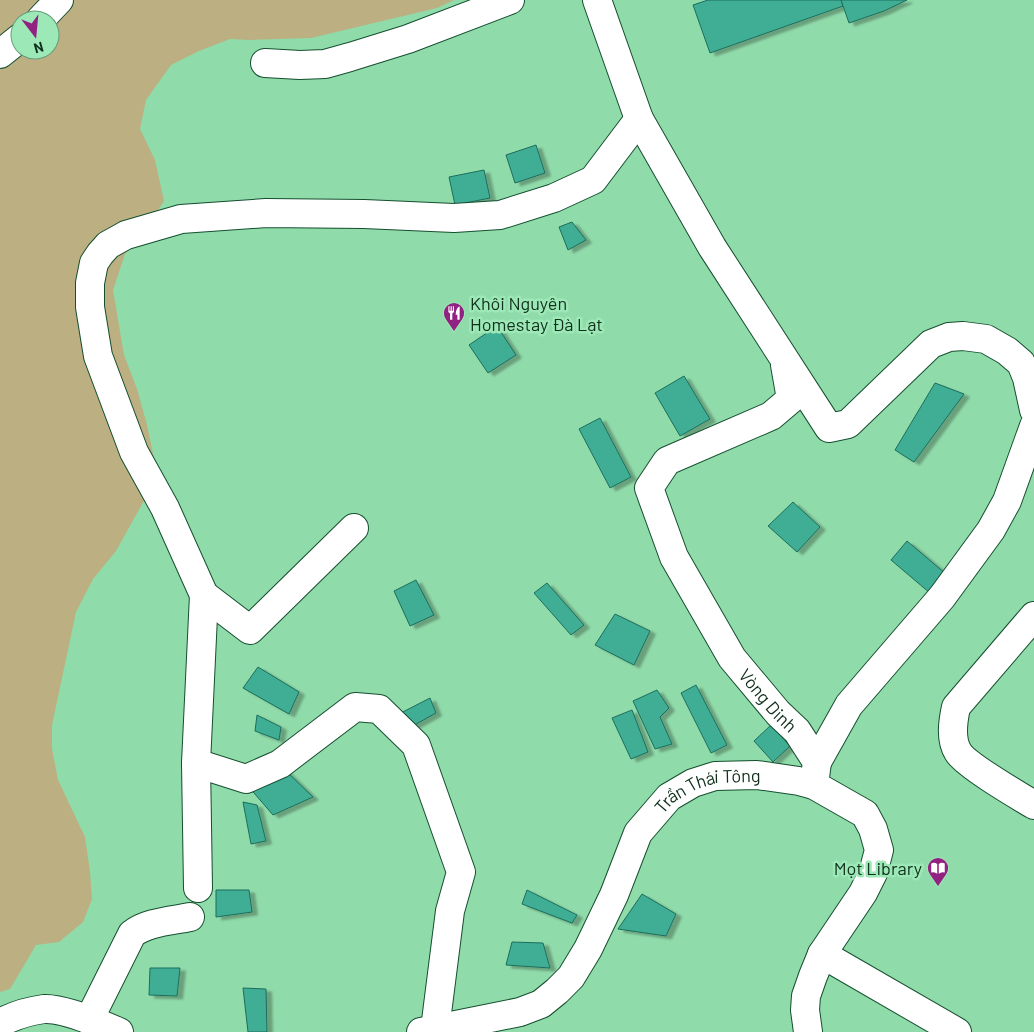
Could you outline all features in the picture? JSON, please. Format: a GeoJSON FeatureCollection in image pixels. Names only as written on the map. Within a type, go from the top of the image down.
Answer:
{"type":"FeatureCollection","features":[{"type":"Feature","properties":{"kind":"street"},"geometry":{"type":"LineString","coordinates":[[50,10],[59,0]]}},
{"type":"Feature","properties":{"kind":"street"},"geometry":{"type":"LineString","coordinates":[[264,63],[300,66],[325,64],[408,40],[510,0]]}},
{"type":"Feature","properties":{"kind":"street"},"geometry":{"type":"LineString","coordinates":[[597,0],[640,119],[712,247],[829,428],[848,424],[931,344],[949,337],[963,336],[986,339],[1007,351],[1021,363],[1027,378],[1034,410]]}},
{"type":"Feature","properties":{"kind":"street"},"geometry":{"type":"LineString","coordinates":[[0,54],[10,46]]}},
{"type":"Feature","properties":{"kind":"street"},"geometry":{"type":"LineString","coordinates":[[198,888],[196,763],[204,595],[165,508],[134,452],[98,356],[90,307],[91,272],[100,254],[108,246],[126,236],[181,218],[266,213],[364,214],[454,218],[500,215],[554,198],[593,180],[640,119]]}},
{"type":"Feature","properties":{"kind":"street","name":"Vòng Dinh"},"geometry":{"type":"LineString","coordinates":[[783,357],[791,399],[771,416],[667,461],[649,488],[674,557],[708,618],[732,658],[778,713],[797,730],[816,773]]}},
{"type":"Feature","properties":{"kind":"street"},"geometry":{"type":"LineString","coordinates":[[816,773],[849,705],[942,597],[991,530],[1007,501],[1034,426]]}},
{"type":"Feature","properties":{"kind":"street"},"geometry":{"type":"LineString","coordinates":[[204,595],[250,630],[354,528]]}},
{"type":"Feature","properties":{"kind":"street"},"geometry":{"type":"LineString","coordinates":[[1034,616],[956,707],[952,723],[954,739],[959,753],[989,777],[1034,805]]}},
{"type":"Feature","properties":{"kind":"street"},"geometry":{"type":"LineString","coordinates":[[196,763],[246,779],[280,764],[355,707],[379,709],[416,745],[461,872],[450,911],[428,1031]]}},
{"type":"Feature","properties":{"kind":"street","name":"Trần Thái Tông"},"geometry":{"type":"LineString","coordinates":[[428,1031],[520,1012],[542,1004],[557,991],[571,976],[588,949],[614,895],[638,833],[669,797],[693,783],[715,776],[757,775],[799,781],[816,773],[865,814],[873,829],[878,850],[873,873],[863,893],[822,954],[806,996],[805,1010],[808,1032]]}},
{"type":"Feature","properties":{"kind":"street"},"geometry":{"type":"LineString","coordinates":[[89,1020],[132,934],[146,926],[190,917]]}},
{"type":"Feature","properties":{"kind":"street"},"geometry":{"type":"LineString","coordinates":[[822,954],[957,1032]]}},
{"type":"Feature","properties":{"kind":"street"},"geometry":{"type":"LineString","coordinates":[[0,1023],[24,1013],[46,1009],[89,1020],[118,1032]]}},
{"type":"Feature","properties":{"kind":"shaded area"},"geometry":{"type":"Polygon","coordinates":[[[0,0],[454,0],[437,8],[311,38],[230,39],[199,51],[171,65],[146,100],[140,129],[155,160],[164,201],[146,228],[125,254],[113,290],[124,355],[137,389],[154,459],[146,497],[116,551],[93,579],[76,612],[52,725],[52,749],[58,780],[85,837],[92,899],[83,922],[59,942],[36,945],[10,989],[0,992],[0,0]]]}},
{"type":"Feature","properties":{"kind":"building"},"geometry":{"type":"Polygon","coordinates":[[[708,0],[841,0],[843,6],[710,53],[693,5],[708,0]]]}},
{"type":"Feature","properties":{"kind":"building"},"geometry":{"type":"Polygon","coordinates":[[[841,0],[907,0],[884,11],[849,23],[841,0]]]}},
{"type":"Feature","properties":{"kind":"building"},"geometry":{"type":"Polygon","coordinates":[[[536,145],[545,173],[515,183],[506,155],[536,145]]]}},
{"type":"Feature","properties":{"kind":"building"},"geometry":{"type":"Polygon","coordinates":[[[484,170],[490,198],[455,205],[449,177],[484,170]]]}},
{"type":"Feature","properties":{"kind":"building"},"geometry":{"type":"Polygon","coordinates":[[[572,222],[586,240],[568,250],[559,227],[572,222]]]}},
{"type":"Feature","properties":{"kind":"building"},"geometry":{"type":"Polygon","coordinates":[[[497,326],[516,355],[488,373],[469,345],[497,326]]]}},
{"type":"Feature","properties":{"kind":"building"},"geometry":{"type":"Polygon","coordinates":[[[684,376],[710,419],[680,436],[655,393],[684,376]]]}},
{"type":"Feature","properties":{"kind":"building"},"geometry":{"type":"Polygon","coordinates":[[[935,383],[964,394],[914,462],[895,450],[935,383]]]}},
{"type":"Feature","properties":{"kind":"building"},"geometry":{"type":"Polygon","coordinates":[[[600,418],[631,477],[610,488],[579,429],[600,418]]]}},
{"type":"Feature","properties":{"kind":"building"},"geometry":{"type":"Polygon","coordinates":[[[793,502],[820,527],[797,552],[768,526],[793,502]]]}},
{"type":"Feature","properties":{"kind":"building"},"geometry":{"type":"Polygon","coordinates":[[[907,541],[946,574],[930,593],[891,560],[907,541]]]}},
{"type":"Feature","properties":{"kind":"building"},"geometry":{"type":"Polygon","coordinates":[[[416,580],[434,615],[410,626],[394,591],[416,580]]]}},
{"type":"Feature","properties":{"kind":"building"},"geometry":{"type":"Polygon","coordinates":[[[547,583],[584,625],[571,635],[534,593],[547,583]]]}},
{"type":"Feature","properties":{"kind":"building"},"geometry":{"type":"Polygon","coordinates":[[[615,614],[650,631],[634,665],[595,645],[615,614]]]}},
{"type":"Feature","properties":{"kind":"building"},"geometry":{"type":"Polygon","coordinates":[[[258,667],[299,692],[289,714],[243,688],[258,667]]]}},
{"type":"Feature","properties":{"kind":"building"},"geometry":{"type":"Polygon","coordinates":[[[696,685],[727,745],[711,753],[681,693],[696,685]]]}},
{"type":"Feature","properties":{"kind":"building"},"geometry":{"type":"Polygon","coordinates":[[[657,690],[669,708],[660,717],[672,744],[655,749],[633,701],[657,690]]]}},
{"type":"Feature","properties":{"kind":"building"},"geometry":{"type":"Polygon","coordinates":[[[430,698],[436,713],[409,728],[397,715],[430,698]]]}},
{"type":"Feature","properties":{"kind":"building"},"geometry":{"type":"Polygon","coordinates":[[[632,710],[648,752],[631,759],[612,718],[632,710]]]}},
{"type":"Feature","properties":{"kind":"building"},"geometry":{"type":"Polygon","coordinates":[[[257,715],[281,727],[279,740],[255,731],[257,715]]]}},
{"type":"Feature","properties":{"kind":"building"},"geometry":{"type":"Polygon","coordinates":[[[771,725],[790,746],[773,762],[754,741],[771,725]]]}},
{"type":"Feature","properties":{"kind":"building"},"geometry":{"type":"Polygon","coordinates":[[[284,769],[313,797],[273,815],[248,786],[284,769]]]}},
{"type":"Feature","properties":{"kind":"building"},"geometry":{"type":"Polygon","coordinates":[[[243,802],[257,805],[266,841],[251,844],[243,802]]]}},
{"type":"Feature","properties":{"kind":"building"},"geometry":{"type":"Polygon","coordinates":[[[216,890],[249,890],[252,912],[216,917],[216,890]]]}},
{"type":"Feature","properties":{"kind":"building"},"geometry":{"type":"Polygon","coordinates":[[[527,890],[577,915],[572,923],[522,904],[527,890]]]}},
{"type":"Feature","properties":{"kind":"building"},"geometry":{"type":"Polygon","coordinates":[[[642,894],[676,914],[666,936],[618,929],[642,894]]]}},
{"type":"Feature","properties":{"kind":"building"},"geometry":{"type":"Polygon","coordinates":[[[512,942],[543,943],[550,968],[506,965],[512,942]]]}},
{"type":"Feature","properties":{"kind":"building"},"geometry":{"type":"Polygon","coordinates":[[[150,968],[180,968],[177,996],[149,995],[150,968]]]}},
{"type":"Feature","properties":{"kind":"building"},"geometry":{"type":"Polygon","coordinates":[[[243,988],[266,989],[267,1032],[248,1032],[243,988]]]}},
{"type":"Feature","properties":{"kind":"place","name":"Khôi Nguyên Homestay Đà Lạt"},"geometry":{"type":"Point","coordinates":[454,332]}},
{"type":"Feature","properties":{"kind":"place","name":"Mọt Library"},"geometry":{"type":"Point","coordinates":[938,887]}}]}
